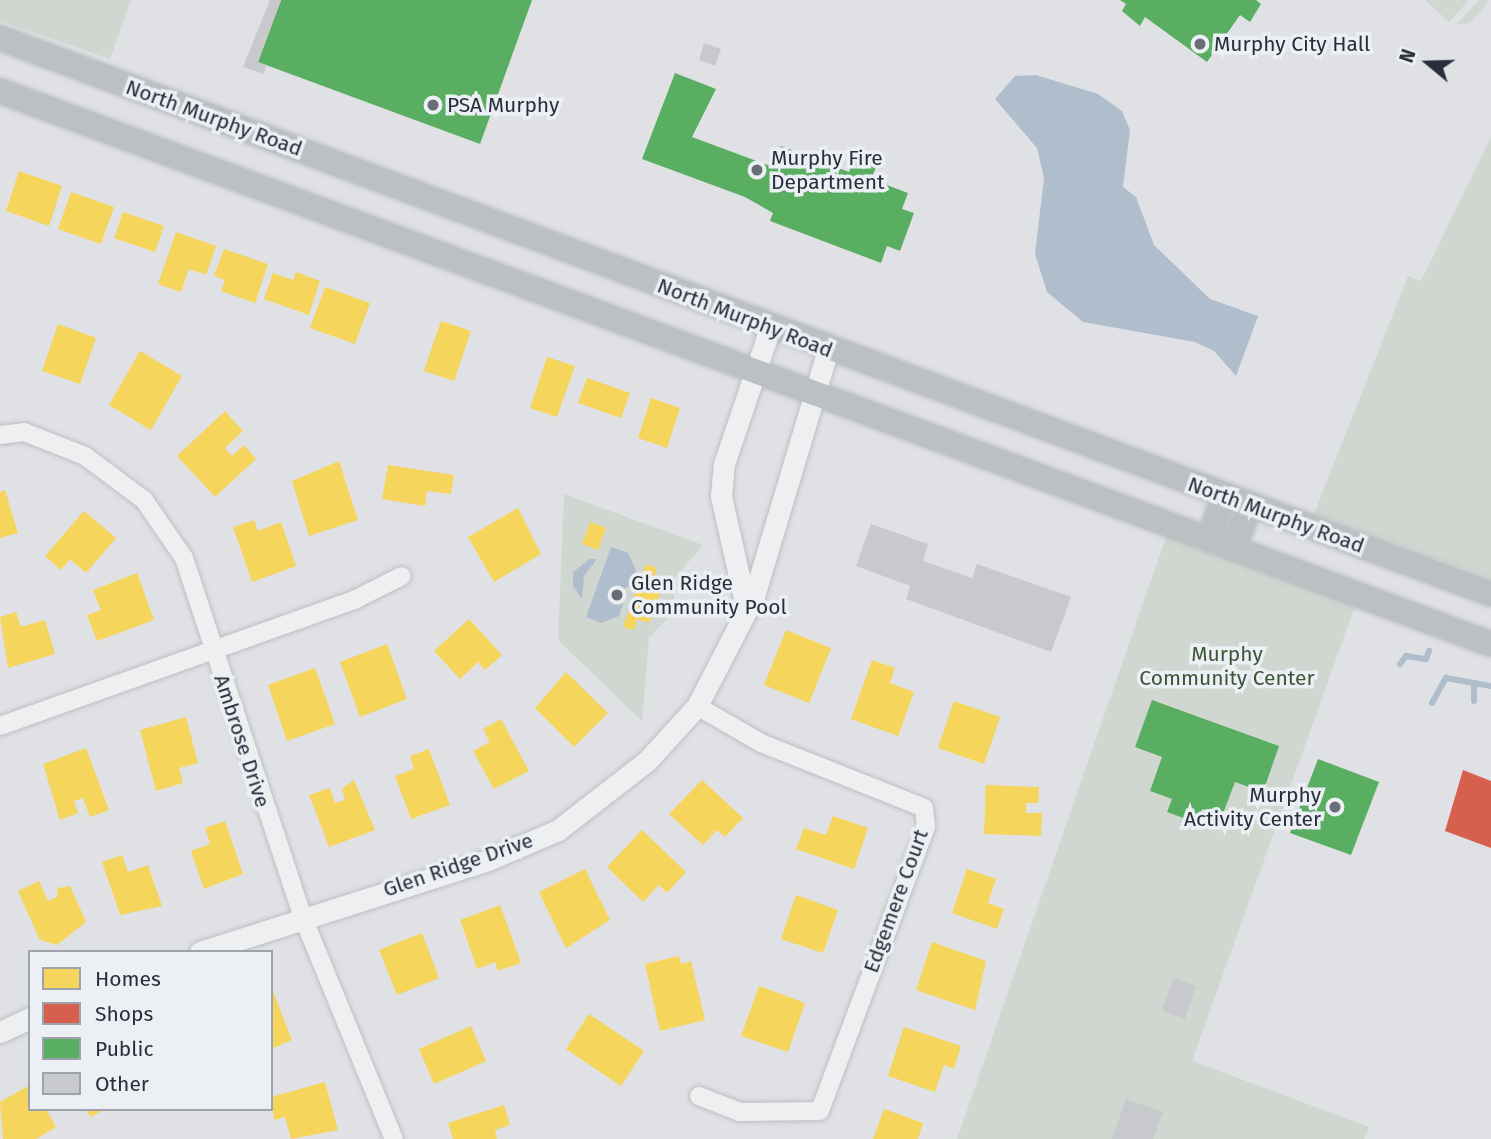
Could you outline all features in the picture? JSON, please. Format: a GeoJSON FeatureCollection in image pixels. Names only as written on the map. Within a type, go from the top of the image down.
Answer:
{"type":"FeatureCollection","features":[{"type":"Feature","properties":{"kind":"main road","name":"North Murphy Road"},"geometry":{"type":"LineString","coordinates":[[0,38],[828,350],[1491,594]]}},
{"type":"Feature","properties":{"kind":"main road","name":"North Murphy Road"},"geometry":{"type":"LineString","coordinates":[[0,91],[1491,643]]}},
{"type":"Feature","properties":{"kind":"main road"},"geometry":{"type":"LineString","coordinates":[[1209,537],[1224,497]]}},
{"type":"Feature","properties":{"kind":"main road"},"geometry":{"type":"LineString","coordinates":[[1234,547],[1250,506]]}},
{"type":"Feature","properties":{"kind":"street"},"geometry":{"type":"LineString","coordinates":[[747,613],[721,495],[724,464],[771,328]]}},
{"type":"Feature","properties":{"kind":"street","name":"Glen Ridge Drive"},"geometry":{"type":"LineString","coordinates":[[206,950],[302,915],[488,860],[558,830],[609,796],[697,706],[747,613],[812,393],[828,350]]}},
{"type":"Feature","properties":{"kind":"street","name":"Ambrose Drive"},"geometry":{"type":"LineString","coordinates":[[0,435],[24,432],[86,456],[144,500],[184,558],[212,652],[302,915],[394,1139]]}},
{"type":"Feature","properties":{"kind":"street"},"geometry":{"type":"LineString","coordinates":[[0,726],[212,652],[402,576]]}},
{"type":"Feature","properties":{"kind":"street","name":"Edgemere Court"},"geometry":{"type":"LineString","coordinates":[[697,706],[761,743],[924,808],[926,827],[820,1111],[740,1112],[699,1096]]}},
{"type":"Feature","properties":{"kind":"street"},"geometry":{"type":"LineString","coordinates":[[0,1032],[28,1019]]}},
{"type":"Feature","properties":{"kind":"green space"},"geometry":{"type":"Polygon","coordinates":[[[0,0],[131,0],[110,59],[0,21],[0,0]]]}},
{"type":"Feature","properties":{"kind":"green space"},"geometry":{"type":"Polygon","coordinates":[[[1425,0],[1469,0],[1449,22],[1425,0]]]}},
{"type":"Feature","properties":{"kind":"green space"},"geometry":{"type":"Polygon","coordinates":[[[1479,0],[1490,0],[1470,23],[1456,25],[1479,0]]]}},
{"type":"Feature","properties":{"kind":"green space"},"geometry":{"type":"Polygon","coordinates":[[[1491,137],[1491,579],[1314,514],[1408,276],[1421,281],[1491,137]]]}},
{"type":"Feature","properties":{"kind":"green space","name":"Glen Ridge Community Pool"},"geometry":{"type":"Polygon","coordinates":[[[564,494],[703,545],[674,579],[674,611],[649,638],[642,721],[558,640],[564,494]]]}},
{"type":"Feature","properties":{"kind":"green space","name":"Murphy Community Center"},"geometry":{"type":"Polygon","coordinates":[[[1166,537],[1355,606],[1192,1061],[1369,1127],[1364,1139],[957,1139],[1166,537]]]}},
{"type":"Feature","properties":{"kind":"water"},"geometry":{"type":"Polygon","coordinates":[[[1036,75],[1098,94],[1122,111],[1130,130],[1123,187],[1136,197],[1154,245],[1210,299],[1258,316],[1236,376],[1214,351],[1195,342],[1083,322],[1047,292],[1035,254],[1044,178],[1037,148],[995,99],[1015,76],[1036,75]]]}},
{"type":"Feature","properties":{"kind":"water"},"geometry":{"type":"Polygon","coordinates":[[[611,547],[628,553],[636,570],[630,586],[620,590],[624,600],[619,616],[601,623],[586,617],[611,547]]]}},
{"type":"Feature","properties":{"kind":"water"},"geometry":{"type":"Polygon","coordinates":[[[590,559],[597,559],[584,576],[582,599],[573,586],[573,572],[590,559]]]}},
{"type":"Feature","properties":{"kind":"building: Homes"},"geometry":{"type":"Polygon","coordinates":[[[19,171],[62,186],[49,226],[6,211],[19,171]]]}},
{"type":"Feature","properties":{"kind":"building: Homes"},"geometry":{"type":"Polygon","coordinates":[[[71,192],[114,207],[101,244],[58,229],[71,192]]]}},
{"type":"Feature","properties":{"kind":"building: Homes"},"geometry":{"type":"Polygon","coordinates":[[[123,212],[164,226],[155,252],[114,238],[123,212]]]}},
{"type":"Feature","properties":{"kind":"building: Homes"},"geometry":{"type":"Polygon","coordinates":[[[176,232],[216,246],[206,275],[189,269],[181,292],[158,284],[176,232]]]}},
{"type":"Feature","properties":{"kind":"building: Homes"},"geometry":{"type":"Polygon","coordinates":[[[224,249],[268,264],[255,303],[221,291],[225,280],[214,276],[224,249]]]}},
{"type":"Feature","properties":{"kind":"building: Homes"},"geometry":{"type":"Polygon","coordinates":[[[296,272],[320,281],[309,315],[264,299],[273,273],[293,280],[296,272]]]}},
{"type":"Feature","properties":{"kind":"building: Homes"},"geometry":{"type":"Polygon","coordinates":[[[325,287],[370,303],[355,344],[310,328],[325,287]]]}},
{"type":"Feature","properties":{"kind":"building: Homes"},"geometry":{"type":"Polygon","coordinates":[[[441,321],[471,331],[454,381],[424,371],[441,321]]]}},
{"type":"Feature","properties":{"kind":"building: Homes"},"geometry":{"type":"Polygon","coordinates":[[[58,324],[96,338],[80,384],[42,371],[58,324]]]}},
{"type":"Feature","properties":{"kind":"building: Homes"},"geometry":{"type":"Polygon","coordinates":[[[140,351],[182,376],[151,430],[109,405],[140,351]]]}},
{"type":"Feature","properties":{"kind":"building: Homes"},"geometry":{"type":"Polygon","coordinates":[[[547,357],[575,366],[557,417],[530,408],[547,357]]]}},
{"type":"Feature","properties":{"kind":"building: Homes"},"geometry":{"type":"Polygon","coordinates":[[[587,378],[630,393],[621,418],[578,403],[587,378]]]}},
{"type":"Feature","properties":{"kind":"building: Homes"},"geometry":{"type":"Polygon","coordinates":[[[651,398],[680,408],[667,448],[638,438],[651,398]]]}},
{"type":"Feature","properties":{"kind":"building: Homes"},"geometry":{"type":"Polygon","coordinates":[[[225,411],[243,431],[225,448],[232,456],[244,445],[256,459],[215,497],[177,456],[225,411]]]}},
{"type":"Feature","properties":{"kind":"building: Homes"},"geometry":{"type":"Polygon","coordinates":[[[339,461],[358,520],[309,536],[292,481],[339,461]]]}},
{"type":"Feature","properties":{"kind":"building: Homes"},"geometry":{"type":"Polygon","coordinates":[[[388,465],[454,475],[451,494],[427,491],[425,506],[382,499],[388,465]]]}},
{"type":"Feature","properties":{"kind":"building: Homes"},"geometry":{"type":"Polygon","coordinates":[[[5,490],[18,533],[0,538],[0,492],[5,490]]]}},
{"type":"Feature","properties":{"kind":"building: Homes"},"geometry":{"type":"Polygon","coordinates":[[[518,508],[541,554],[494,582],[468,537],[518,508]]]}},
{"type":"Feature","properties":{"kind":"building: Homes"},"geometry":{"type":"Polygon","coordinates":[[[84,511],[116,538],[86,573],[70,559],[61,570],[45,556],[84,511]]]}},
{"type":"Feature","properties":{"kind":"building: Homes"},"geometry":{"type":"Polygon","coordinates":[[[254,520],[258,531],[281,522],[296,566],[252,582],[233,527],[254,520]]]}},
{"type":"Feature","properties":{"kind":"building: Homes"},"geometry":{"type":"Polygon","coordinates":[[[590,522],[606,528],[598,550],[582,544],[590,522]]]}},
{"type":"Feature","properties":{"kind":"building: Homes"},"geometry":{"type":"Polygon","coordinates":[[[646,564],[657,568],[653,579],[664,583],[649,623],[637,619],[634,630],[623,627],[646,564]]]}},
{"type":"Feature","properties":{"kind":"building: Homes"},"geometry":{"type":"Polygon","coordinates":[[[137,573],[154,620],[97,641],[87,615],[101,610],[93,590],[137,573]]]}},
{"type":"Feature","properties":{"kind":"building: Homes"},"geometry":{"type":"Polygon","coordinates":[[[16,612],[21,627],[45,620],[55,654],[8,668],[0,617],[16,612]]]}},
{"type":"Feature","properties":{"kind":"building: Homes"},"geometry":{"type":"Polygon","coordinates":[[[469,619],[502,655],[485,670],[478,662],[460,679],[434,651],[469,619]]]}},
{"type":"Feature","properties":{"kind":"building: Homes"},"geometry":{"type":"Polygon","coordinates":[[[786,630],[831,648],[809,703],[764,685],[786,630]]]}},
{"type":"Feature","properties":{"kind":"building: Homes"},"geometry":{"type":"Polygon","coordinates":[[[387,644],[407,699],[360,717],[340,662],[387,644]]]}},
{"type":"Feature","properties":{"kind":"building: Homes"},"geometry":{"type":"Polygon","coordinates":[[[872,660],[895,668],[890,683],[914,692],[898,736],[851,719],[872,660]]]}},
{"type":"Feature","properties":{"kind":"building: Homes"},"geometry":{"type":"Polygon","coordinates":[[[315,668],[335,724],[287,741],[268,685],[315,668]]]}},
{"type":"Feature","properties":{"kind":"building: Homes"},"geometry":{"type":"Polygon","coordinates":[[[566,672],[608,713],[574,747],[535,708],[566,672]]]}},
{"type":"Feature","properties":{"kind":"building: Homes"},"geometry":{"type":"Polygon","coordinates":[[[954,701],[1000,717],[984,764],[938,748],[954,701]]]}},
{"type":"Feature","properties":{"kind":"building: Homes"},"geometry":{"type":"Polygon","coordinates":[[[186,717],[198,763],[179,768],[183,783],[156,791],[140,730],[186,717]]]}},
{"type":"Feature","properties":{"kind":"building: Homes"},"geometry":{"type":"Polygon","coordinates":[[[501,719],[529,771],[494,789],[473,751],[490,742],[483,729],[501,719]]]}},
{"type":"Feature","properties":{"kind":"building: Homes"},"geometry":{"type":"Polygon","coordinates":[[[86,748],[109,810],[90,817],[83,798],[74,801],[78,813],[60,820],[43,764],[86,748]]]}},
{"type":"Feature","properties":{"kind":"building: Homes"},"geometry":{"type":"Polygon","coordinates":[[[429,749],[450,805],[411,819],[395,776],[414,769],[410,756],[429,749]]]}},
{"type":"Feature","properties":{"kind":"building: Homes"},"geometry":{"type":"Polygon","coordinates":[[[354,780],[375,830],[329,847],[309,795],[330,788],[335,803],[345,800],[342,789],[354,780]]]}},
{"type":"Feature","properties":{"kind":"building: Homes"},"geometry":{"type":"Polygon","coordinates":[[[702,780],[743,818],[725,837],[717,830],[703,845],[669,814],[702,780]]]}},
{"type":"Feature","properties":{"kind":"building: Homes"},"geometry":{"type":"Polygon","coordinates":[[[986,785],[1039,787],[1038,803],[1026,803],[1026,813],[1042,813],[1041,836],[984,834],[986,785]]]}},
{"type":"Feature","properties":{"kind":"building: Homes"},"geometry":{"type":"Polygon","coordinates":[[[833,816],[868,828],[854,869],[796,849],[804,828],[826,835],[833,816]]]}},
{"type":"Feature","properties":{"kind":"building: Homes"},"geometry":{"type":"Polygon","coordinates":[[[225,821],[243,874],[204,889],[191,851],[210,844],[205,828],[225,821]]]}},
{"type":"Feature","properties":{"kind":"building: Homes"},"geometry":{"type":"Polygon","coordinates":[[[642,830],[686,872],[667,893],[659,885],[643,902],[607,867],[642,830]]]}},
{"type":"Feature","properties":{"kind":"building: Homes"},"geometry":{"type":"Polygon","coordinates":[[[122,855],[128,872],[148,865],[162,906],[120,915],[102,862],[122,855]]]}},
{"type":"Feature","properties":{"kind":"building: Homes"},"geometry":{"type":"Polygon","coordinates":[[[585,869],[610,920],[566,948],[539,892],[585,869]]]}},
{"type":"Feature","properties":{"kind":"building: Homes"},"geometry":{"type":"Polygon","coordinates":[[[967,869],[996,879],[988,903],[1004,909],[997,929],[952,913],[967,869]]]}},
{"type":"Feature","properties":{"kind":"building: Homes"},"geometry":{"type":"Polygon","coordinates":[[[39,881],[48,901],[57,897],[58,888],[70,886],[86,922],[57,945],[40,940],[18,891],[39,881]]]}},
{"type":"Feature","properties":{"kind":"building: Homes"},"geometry":{"type":"Polygon","coordinates":[[[796,895],[838,910],[823,953],[781,939],[796,895]]]}},
{"type":"Feature","properties":{"kind":"building: Homes"},"geometry":{"type":"Polygon","coordinates":[[[500,905],[521,963],[498,971],[495,962],[477,969],[460,920],[500,905]]]}},
{"type":"Feature","properties":{"kind":"building: Homes"},"geometry":{"type":"Polygon","coordinates":[[[422,933],[439,978],[397,995],[379,950],[422,933]]]}},
{"type":"Feature","properties":{"kind":"building: Homes"},"geometry":{"type":"Polygon","coordinates":[[[932,942],[986,961],[975,1010],[916,990],[932,942]]]}},
{"type":"Feature","properties":{"kind":"building: Homes"},"geometry":{"type":"Polygon","coordinates":[[[679,956],[681,964],[691,961],[705,1020],[660,1031],[645,964],[679,956]]]}},
{"type":"Feature","properties":{"kind":"building: Homes"},"geometry":{"type":"Polygon","coordinates":[[[759,986],[805,1003],[788,1052],[741,1036],[759,986]]]}},
{"type":"Feature","properties":{"kind":"building: Homes"},"geometry":{"type":"Polygon","coordinates":[[[273,991],[292,1040],[273,1048],[273,991]]]}},
{"type":"Feature","properties":{"kind":"building: Homes"},"geometry":{"type":"Polygon","coordinates":[[[589,1014],[644,1051],[621,1086],[566,1049],[589,1014]]]}},
{"type":"Feature","properties":{"kind":"building: Homes"},"geometry":{"type":"Polygon","coordinates":[[[471,1026],[486,1061],[434,1084],[419,1049],[471,1026]]]}},
{"type":"Feature","properties":{"kind":"building: Homes"},"geometry":{"type":"Polygon","coordinates":[[[904,1027],[961,1046],[954,1069],[944,1065],[935,1092],[888,1076],[904,1027]]]}},
{"type":"Feature","properties":{"kind":"building: Homes"},"geometry":{"type":"Polygon","coordinates":[[[325,1082],[338,1130],[291,1139],[285,1117],[274,1120],[273,1096],[325,1082]]]}},
{"type":"Feature","properties":{"kind":"building: Homes"},"geometry":{"type":"Polygon","coordinates":[[[28,1086],[28,1111],[47,1111],[56,1127],[36,1139],[3,1139],[0,1102],[28,1086]]]}},
{"type":"Feature","properties":{"kind":"building: Homes"},"geometry":{"type":"Polygon","coordinates":[[[504,1105],[510,1125],[495,1130],[497,1139],[453,1139],[448,1123],[504,1105]]]}},
{"type":"Feature","properties":{"kind":"building: Homes"},"geometry":{"type":"Polygon","coordinates":[[[884,1109],[923,1123],[918,1139],[873,1139],[884,1109]]]}},
{"type":"Feature","properties":{"kind":"building: Homes"},"geometry":{"type":"Polygon","coordinates":[[[87,1111],[102,1111],[90,1117],[87,1111]]]}},
{"type":"Feature","properties":{"kind":"building: Shops"},"geometry":{"type":"Polygon","coordinates":[[[1463,770],[1491,781],[1491,848],[1445,831],[1463,770]]]}},
{"type":"Feature","properties":{"kind":"building: Public","name":"PSA Murphy"},"geometry":{"type":"Polygon","coordinates":[[[281,0],[532,0],[480,144],[258,62],[281,0]]]}},
{"type":"Feature","properties":{"kind":"building: Public","name":"Murphy City Hall"},"geometry":{"type":"Polygon","coordinates":[[[1120,0],[1256,0],[1261,4],[1250,22],[1240,15],[1207,62],[1145,17],[1140,26],[1122,11],[1126,4],[1120,0]]]}},
{"type":"Feature","properties":{"kind":"building: Public","name":"Murphy Fire Department"},"geometry":{"type":"Polygon","coordinates":[[[675,73],[716,89],[692,137],[773,167],[781,146],[849,172],[855,156],[877,165],[871,179],[908,193],[902,209],[914,213],[900,251],[887,246],[881,263],[770,221],[773,213],[745,197],[642,159],[675,73]]]}},
{"type":"Feature","properties":{"kind":"building: Public","name":"Murphy Community Center"},"geometry":{"type":"Polygon","coordinates":[[[1152,700],[1279,746],[1263,792],[1235,782],[1222,816],[1202,809],[1197,823],[1167,812],[1172,799],[1150,791],[1162,757],[1135,747],[1152,700]]]}},
{"type":"Feature","properties":{"kind":"building: Public","name":"Murphy Activity Center"},"geometry":{"type":"Polygon","coordinates":[[[1318,759],[1379,782],[1351,855],[1290,833],[1318,759]]]}},
{"type":"Feature","properties":{"kind":"building: Other"},"geometry":{"type":"Polygon","coordinates":[[[270,0],[281,0],[258,62],[266,65],[264,74],[243,67],[270,0]]]}},
{"type":"Feature","properties":{"kind":"building: Other"},"geometry":{"type":"Polygon","coordinates":[[[704,43],[721,49],[715,66],[699,60],[704,43]]]}},
{"type":"Feature","properties":{"kind":"building: Other"},"geometry":{"type":"Polygon","coordinates":[[[871,524],[928,544],[923,561],[972,578],[977,564],[1071,597],[1051,652],[906,599],[910,586],[856,566],[871,524]]]}},
{"type":"Feature","properties":{"kind":"building: Other"},"geometry":{"type":"Polygon","coordinates":[[[1173,978],[1196,986],[1185,1019],[1162,1011],[1173,978]]]}},
{"type":"Feature","properties":{"kind":"building: Other"},"geometry":{"type":"Polygon","coordinates":[[[1126,1099],[1163,1112],[1153,1139],[1112,1139],[1126,1099]]]}},
{"type":"Feature","properties":{"kind":"waterway"},"geometry":{"type":"LineString","coordinates":[[1400,664],[1406,656],[1426,659],[1429,651]]}},
{"type":"Feature","properties":{"kind":"waterway"},"geometry":{"type":"LineString","coordinates":[[1432,703],[1446,678],[1491,686]]}},
{"type":"Feature","properties":{"kind":"waterway"},"geometry":{"type":"LineString","coordinates":[[1474,683],[1474,701]]}},
{"type":"Feature","properties":{"kind":"place","name":"Murphy City Hall"},"geometry":{"type":"Point","coordinates":[1200,44]}},
{"type":"Feature","properties":{"kind":"place","name":"PSA Murphy"},"geometry":{"type":"Point","coordinates":[433,105]}},
{"type":"Feature","properties":{"kind":"place","name":"Murphy Fire Department"},"geometry":{"type":"Point","coordinates":[757,170]}},
{"type":"Feature","properties":{"kind":"place","name":"Glen Ridge Community Pool"},"geometry":{"type":"Point","coordinates":[617,595]}},
{"type":"Feature","properties":{"kind":"place","name":"Murphy Activity Center"},"geometry":{"type":"Point","coordinates":[1335,807]}}]}
